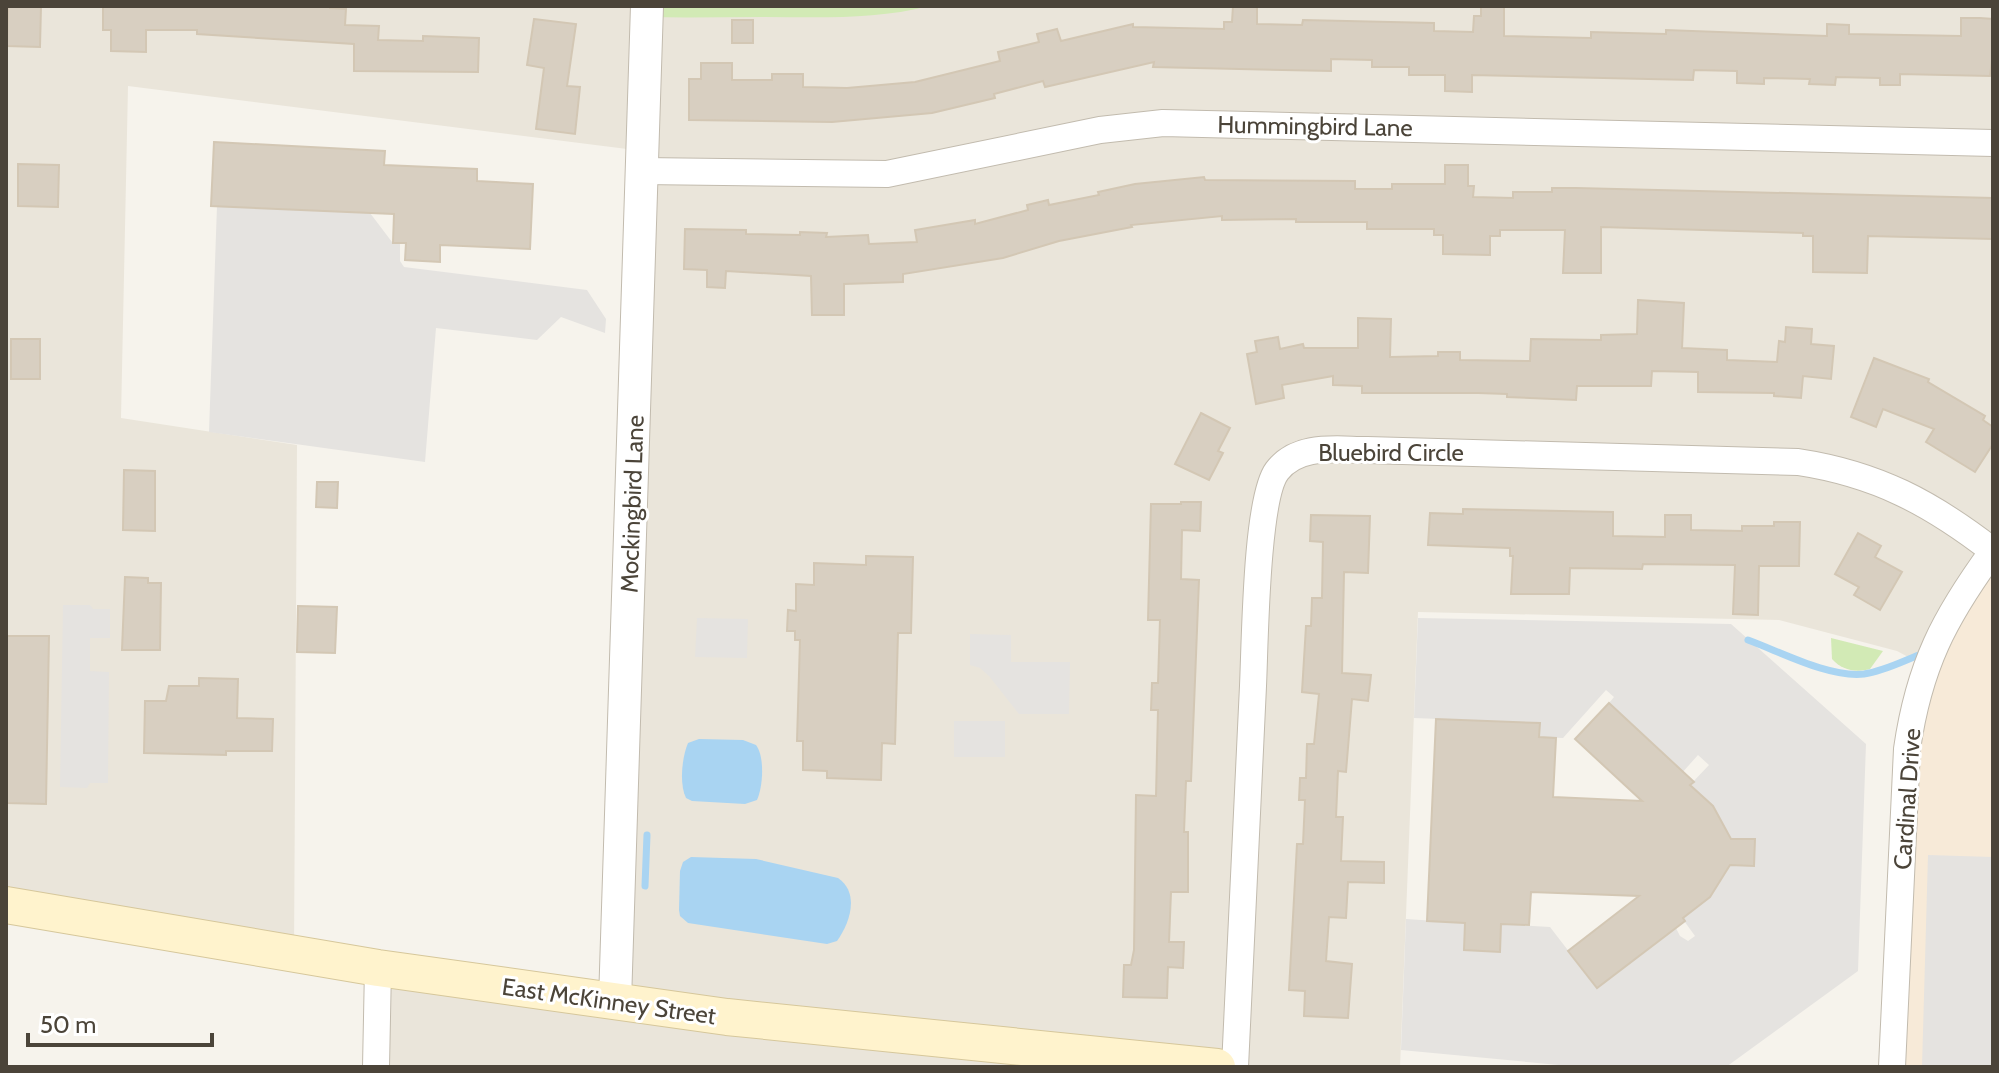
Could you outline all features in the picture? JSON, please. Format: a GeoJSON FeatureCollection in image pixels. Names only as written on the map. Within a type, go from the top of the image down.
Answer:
{"type":"FeatureCollection","features":[{"type":"Feature","properties":{"kind":"main road","name":"East McKinney Street"},"geometry":{"type":"LineString","coordinates":[[6,905],[378,968],[727,1017],[1217,1067]]}},
{"type":"Feature","properties":{"kind":"street","name":"Mockingbird Lane"},"geometry":{"type":"LineString","coordinates":[[615,1001],[647,6]]}},
{"type":"Feature","properties":{"kind":"street","name":"Hummingbird Lane"},"geometry":{"type":"LineString","coordinates":[[642,171],[887,174],[1100,130],[1163,123],[1993,143]]}},
{"type":"Feature","properties":{"kind":"street","name":"Bluebird Circle"},"geometry":{"type":"LineString","coordinates":[[1235,1067],[1256,619],[1265,502],[1271,479],[1289,460],[1312,451],[1367,450],[1798,462],[1863,475],[1899,490],[1955,523],[1993,551]]}},
{"type":"Feature","properties":{"kind":"street","name":"Cardinal Drive"},"geometry":{"type":"LineString","coordinates":[[1892,1067],[1907,749],[1914,707],[1925,666],[1943,627],[1993,551]]}},
{"type":"Feature","properties":{"kind":"street"},"geometry":{"type":"LineString","coordinates":[[376,1067],[378,968]]}},
{"type":"Feature","properties":{"kind":"shaded area"},"geometry":{"type":"Polygon","coordinates":[[[6,6],[1993,6],[1993,551],[1925,666],[1897,651],[1779,620],[1418,612],[1400,1067],[376,1067],[378,968],[614,1001],[643,151],[128,86],[121,418],[297,445],[294,954],[6,905],[6,6]]]}},
{"type":"Feature","properties":{"kind":"shaded area"},"geometry":{"type":"Polygon","coordinates":[[[217,206],[370,213],[392,242],[400,243],[400,261],[404,267],[587,290],[606,319],[605,333],[561,317],[537,340],[436,328],[425,462],[209,432],[217,206]]]}},
{"type":"Feature","properties":{"kind":"shaded area"},"geometry":{"type":"Polygon","coordinates":[[[1993,551],[1993,1067],[1892,1067],[1910,727],[1993,551]]]}},
{"type":"Feature","properties":{"kind":"shaded area"},"geometry":{"type":"Polygon","coordinates":[[[63,605],[110,609],[110,638],[90,638],[90,671],[109,672],[108,783],[90,783],[87,788],[60,787],[63,605]]]}},
{"type":"Feature","properties":{"kind":"shaded area"},"geometry":{"type":"Polygon","coordinates":[[[697,618],[748,619],[747,658],[695,657],[697,618]]]}},
{"type":"Feature","properties":{"kind":"shaded area"},"geometry":{"type":"Polygon","coordinates":[[[1418,618],[1731,624],[1866,744],[1858,971],[1726,1067],[1580,1067],[1401,1050],[1406,919],[1466,923],[1465,950],[1500,952],[1501,924],[1550,927],[1597,988],[1669,933],[1674,924],[1680,936],[1688,941],[1695,936],[1682,918],[1710,897],[1730,865],[1754,865],[1755,840],[1731,839],[1713,806],[1690,785],[1709,765],[1698,755],[1681,774],[1682,771],[1609,703],[1614,697],[1606,690],[1563,738],[1539,737],[1539,723],[1414,718],[1418,618]]]}},
{"type":"Feature","properties":{"kind":"shaded area"},"geometry":{"type":"Polygon","coordinates":[[[970,634],[1011,635],[1011,662],[1070,662],[1069,714],[1019,714],[989,676],[980,668],[970,665],[970,634]]]}},
{"type":"Feature","properties":{"kind":"shaded area"},"geometry":{"type":"Polygon","coordinates":[[[954,721],[1005,721],[1005,757],[954,757],[954,721]]]}},
{"type":"Feature","properties":{"kind":"shaded area"},"geometry":{"type":"Polygon","coordinates":[[[1928,855],[1993,857],[1993,1067],[1922,1067],[1928,855]]]}},
{"type":"Feature","properties":{"kind":"green space"},"geometry":{"type":"Polygon","coordinates":[[[647,6],[929,6],[888,14],[847,17],[647,17],[647,6]]]}},
{"type":"Feature","properties":{"kind":"green space"},"geometry":{"type":"Polygon","coordinates":[[[1831,638],[1883,651],[1870,669],[1849,670],[1832,659],[1831,638]]]}},
{"type":"Feature","properties":{"kind":"water"},"geometry":{"type":"Polygon","coordinates":[[[699,739],[743,740],[756,745],[762,772],[757,800],[745,804],[686,798],[682,778],[684,756],[688,743],[699,739]]]}},
{"type":"Feature","properties":{"kind":"water"},"geometry":{"type":"Polygon","coordinates":[[[691,857],[756,859],[838,878],[845,884],[851,900],[846,926],[837,941],[827,944],[688,923],[680,916],[679,910],[680,871],[683,862],[691,857]]]}},
{"type":"Feature","properties":{"kind":"building"},"geometry":{"type":"Polygon","coordinates":[[[8,6],[41,6],[40,47],[7,46],[8,6]]]}},
{"type":"Feature","properties":{"kind":"building"},"geometry":{"type":"Polygon","coordinates":[[[330,6],[346,9],[345,25],[379,26],[378,40],[423,41],[423,36],[479,38],[478,72],[354,71],[354,44],[197,34],[197,30],[146,30],[146,52],[111,51],[111,30],[103,30],[103,7],[330,6]]]}},
{"type":"Feature","properties":{"kind":"building"},"geometry":{"type":"Polygon","coordinates":[[[1233,6],[1257,7],[1257,24],[1302,25],[1303,20],[1434,23],[1434,31],[1473,32],[1474,16],[1481,16],[1481,6],[1504,6],[1504,36],[1591,38],[1591,32],[1666,34],[1666,30],[1827,36],[1827,24],[1849,25],[1849,34],[1961,36],[1961,18],[1980,18],[1993,19],[1993,52],[1990,76],[1900,74],[1900,85],[1880,85],[1880,78],[1836,77],[1835,85],[1809,84],[1810,79],[1764,78],[1764,84],[1737,83],[1737,71],[1694,70],[1693,80],[1472,75],[1472,92],[1445,91],[1445,75],[1409,75],[1409,67],[1372,67],[1372,60],[1331,59],[1331,71],[1153,67],[1154,62],[1045,87],[1043,81],[994,94],[995,98],[932,113],[832,122],[689,120],[689,79],[701,79],[701,63],[732,63],[732,80],[772,80],[772,74],[803,74],[803,87],[847,88],[915,82],[1000,61],[998,52],[1039,42],[1037,34],[1057,29],[1061,41],[1133,24],[1133,27],[1224,29],[1224,22],[1232,22],[1233,6]]]}},
{"type":"Feature","properties":{"kind":"building"},"geometry":{"type":"Polygon","coordinates":[[[534,19],[576,24],[567,86],[580,87],[575,134],[536,129],[544,68],[527,65],[534,19]]]}},
{"type":"Feature","properties":{"kind":"building"},"geometry":{"type":"Polygon","coordinates":[[[732,20],[753,20],[753,43],[732,43],[732,20]]]}},
{"type":"Feature","properties":{"kind":"building"},"geometry":{"type":"Polygon","coordinates":[[[214,142],[385,151],[384,165],[477,169],[477,181],[533,184],[530,249],[440,245],[440,262],[405,260],[406,243],[393,243],[394,214],[211,206],[214,142]]]}},
{"type":"Feature","properties":{"kind":"building"},"geometry":{"type":"Polygon","coordinates":[[[18,164],[59,165],[58,207],[18,206],[18,164]]]}},
{"type":"Feature","properties":{"kind":"building"},"geometry":{"type":"Polygon","coordinates":[[[1445,165],[1468,165],[1468,186],[1474,186],[1473,197],[1513,198],[1513,192],[1552,192],[1552,188],[1576,188],[1993,198],[1993,239],[1868,236],[1867,273],[1813,272],[1813,236],[1803,236],[1803,233],[1601,227],[1601,273],[1563,273],[1565,230],[1500,230],[1500,236],[1490,236],[1490,255],[1443,254],[1443,235],[1434,235],[1434,229],[1367,229],[1367,222],[1222,220],[1222,216],[1131,225],[1059,241],[1003,258],[903,274],[903,282],[844,284],[844,315],[812,315],[811,276],[726,271],[725,288],[707,287],[707,270],[684,269],[685,229],[746,230],[746,234],[827,233],[826,237],[868,235],[869,244],[917,242],[915,230],[975,220],[975,224],[1028,210],[1027,205],[1048,200],[1049,205],[1135,184],[1204,177],[1205,180],[1355,181],[1355,189],[1392,189],[1392,184],[1445,184],[1445,165]]]}},
{"type":"Feature","properties":{"kind":"building"},"geometry":{"type":"Polygon","coordinates":[[[1638,300],[1684,303],[1682,348],[1727,350],[1727,360],[1777,362],[1779,341],[1785,342],[1786,327],[1812,329],[1811,344],[1834,346],[1831,379],[1803,376],[1801,398],[1774,396],[1774,393],[1698,392],[1698,372],[1652,371],[1651,386],[1577,386],[1576,400],[1478,393],[1362,393],[1362,386],[1333,385],[1333,376],[1282,385],[1284,398],[1256,404],[1247,354],[1257,352],[1255,341],[1278,337],[1280,349],[1303,344],[1304,348],[1358,348],[1358,318],[1391,319],[1390,357],[1438,356],[1438,352],[1460,352],[1460,360],[1530,361],[1531,339],[1601,340],[1601,335],[1637,334],[1638,300]]]}},
{"type":"Feature","properties":{"kind":"building"},"geometry":{"type":"Polygon","coordinates":[[[11,339],[40,339],[40,379],[11,379],[11,339]]]}},
{"type":"Feature","properties":{"kind":"building"},"geometry":{"type":"Polygon","coordinates":[[[1874,358],[1929,379],[1928,382],[1985,416],[1983,420],[1993,427],[1993,444],[1975,472],[1926,442],[1934,429],[1883,409],[1876,427],[1851,417],[1874,358]]]}},
{"type":"Feature","properties":{"kind":"building"},"geometry":{"type":"Polygon","coordinates":[[[1201,413],[1230,428],[1218,451],[1223,453],[1209,480],[1175,464],[1201,413]]]}},
{"type":"Feature","properties":{"kind":"building"},"geometry":{"type":"Polygon","coordinates":[[[124,470],[155,471],[155,531],[123,530],[124,470]]]}},
{"type":"Feature","properties":{"kind":"building"},"geometry":{"type":"Polygon","coordinates":[[[317,482],[338,482],[337,508],[316,507],[317,482]]]}},
{"type":"Feature","properties":{"kind":"building"},"geometry":{"type":"Polygon","coordinates":[[[1201,502],[1200,531],[1182,530],[1181,579],[1199,580],[1191,781],[1186,781],[1184,832],[1188,832],[1188,892],[1171,892],[1169,942],[1184,942],[1183,968],[1168,967],[1167,998],[1123,997],[1124,965],[1131,965],[1134,950],[1136,795],[1156,796],[1158,710],[1151,710],[1152,683],[1158,683],[1160,620],[1148,620],[1151,504],[1201,502]]]}},
{"type":"Feature","properties":{"kind":"building"},"geometry":{"type":"Polygon","coordinates":[[[1463,509],[1613,512],[1613,536],[1665,537],[1665,515],[1691,515],[1691,530],[1742,531],[1742,526],[1800,522],[1799,566],[1759,566],[1758,615],[1733,614],[1735,565],[1643,564],[1642,569],[1570,568],[1569,594],[1511,594],[1513,556],[1510,556],[1510,548],[1428,545],[1430,513],[1463,514],[1463,509]]]}},
{"type":"Feature","properties":{"kind":"building"},"geometry":{"type":"Polygon","coordinates":[[[1311,515],[1370,516],[1368,573],[1344,572],[1342,673],[1371,675],[1368,701],[1352,699],[1346,772],[1338,771],[1336,817],[1343,817],[1341,861],[1384,862],[1384,883],[1348,882],[1346,918],[1329,917],[1326,961],[1352,964],[1348,1018],[1304,1016],[1305,991],[1289,990],[1297,844],[1303,844],[1305,800],[1299,800],[1300,778],[1306,778],[1307,744],[1314,744],[1319,694],[1302,692],[1306,626],[1311,626],[1312,598],[1322,598],[1323,542],[1310,541],[1311,515]]]}},
{"type":"Feature","properties":{"kind":"building"},"geometry":{"type":"Polygon","coordinates":[[[1858,533],[1881,546],[1875,557],[1902,572],[1880,610],[1854,595],[1859,587],[1835,574],[1858,533]]]}},
{"type":"Feature","properties":{"kind":"building"},"geometry":{"type":"Polygon","coordinates":[[[866,556],[913,557],[911,633],[898,633],[895,744],[882,743],[881,780],[827,778],[827,771],[803,770],[803,741],[797,741],[800,640],[795,640],[795,631],[787,631],[788,610],[796,611],[796,584],[814,585],[814,563],[866,565],[866,556]]]}},
{"type":"Feature","properties":{"kind":"building"},"geometry":{"type":"Polygon","coordinates":[[[125,577],[148,578],[148,583],[161,583],[160,650],[122,650],[125,577]]]}},
{"type":"Feature","properties":{"kind":"building"},"geometry":{"type":"Polygon","coordinates":[[[298,606],[337,607],[335,653],[297,652],[298,606]]]}},
{"type":"Feature","properties":{"kind":"building"},"geometry":{"type":"Polygon","coordinates":[[[6,636],[49,636],[46,804],[6,803],[6,636]]]}},
{"type":"Feature","properties":{"kind":"building"},"geometry":{"type":"Polygon","coordinates":[[[199,678],[238,679],[237,718],[273,719],[272,751],[226,751],[226,755],[144,753],[145,701],[166,701],[169,686],[199,686],[199,678]]]}},
{"type":"Feature","properties":{"kind":"building"},"geometry":{"type":"Polygon","coordinates":[[[1609,703],[1694,782],[1690,785],[1713,806],[1731,839],[1755,839],[1754,866],[1730,865],[1710,897],[1683,918],[1685,921],[1597,988],[1568,951],[1639,896],[1531,892],[1529,925],[1501,924],[1500,952],[1464,950],[1465,923],[1427,921],[1436,719],[1540,723],[1539,737],[1556,738],[1553,797],[1642,801],[1575,739],[1609,703]]]}},
{"type":"Feature","properties":{"kind":"waterway"},"geometry":{"type":"LineString","coordinates":[[1748,640],[1821,668],[1850,674],[1880,670],[1924,653]]}},
{"type":"Feature","properties":{"kind":"waterway"},"geometry":{"type":"LineString","coordinates":[[645,886],[647,835]]}}]}
